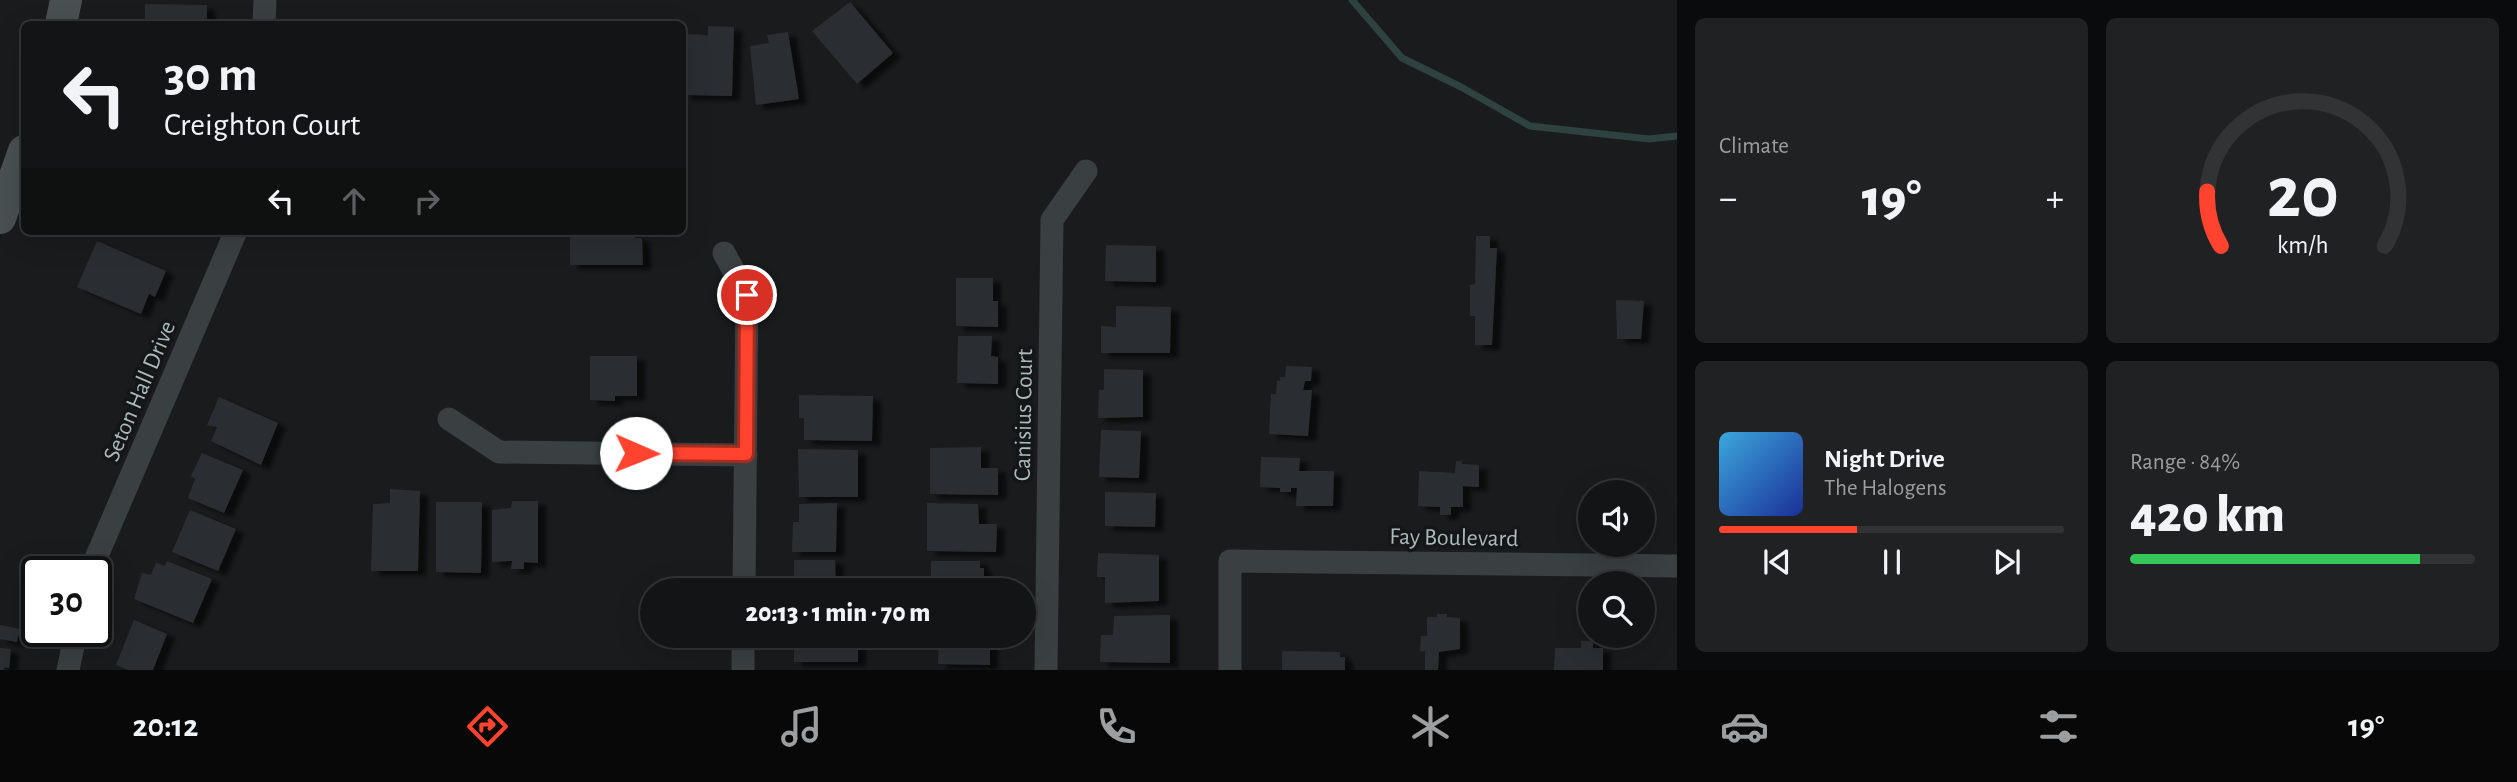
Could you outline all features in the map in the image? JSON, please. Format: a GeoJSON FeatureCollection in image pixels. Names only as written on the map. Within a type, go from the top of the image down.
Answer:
{"type":"FeatureCollection","features":[{"type":"Feature","properties":{"kind":"main road"},"geometry":{"type":"LineString","coordinates":[[62,21],[66,0]]}},
{"type":"Feature","properties":{"kind":"main road"},"geometry":{"type":"LineString","coordinates":[[0,218],[21,159]]}},
{"type":"Feature","properties":{"kind":"street"},"geometry":{"type":"LineString","coordinates":[[264,21],[265,0]]}},
{"type":"Feature","properties":{"kind":"street","name":"Canisius Court"},"geometry":{"type":"LineString","coordinates":[[1046,670],[1052,220],[1086,171]]}},
{"type":"Feature","properties":{"kind":"street","name":"Seton Hall Drive"},"geometry":{"type":"LineString","coordinates":[[97,556],[234,235]]}},
{"type":"Feature","properties":{"kind":"street"},"geometry":{"type":"LineString","coordinates":[[724,253],[747,295],[744,578]]}},
{"type":"Feature","properties":{"kind":"street"},"geometry":{"type":"LineString","coordinates":[[449,419],[499,452],[746,454]]}},
{"type":"Feature","properties":{"kind":"street","name":"Fay Boulevard"},"geometry":{"type":"LineString","coordinates":[[1230,670],[1230,561],[1677,566]]}},
{"type":"Feature","properties":{"kind":"street"},"geometry":{"type":"LineString","coordinates":[[68,670],[73,647]]}},
{"type":"Feature","properties":{"kind":"street"},"geometry":{"type":"LineString","coordinates":[[743,648],[743,670]]}},
{"type":"Feature","properties":{"kind":"building"},"geometry":{"type":"Polygon","coordinates":[[[850,2],[893,53],[857,84],[812,31],[850,2]]]}},
{"type":"Feature","properties":{"kind":"building"},"geometry":{"type":"Polygon","coordinates":[[[145,4],[207,5],[207,21],[145,21],[145,4]]]}},
{"type":"Feature","properties":{"kind":"building"},"geometry":{"type":"Polygon","coordinates":[[[708,26],[734,27],[732,96],[686,95],[686,34],[708,35],[708,26]]]}},
{"type":"Feature","properties":{"kind":"building"},"geometry":{"type":"Polygon","coordinates":[[[788,32],[799,99],[756,105],[750,46],[769,43],[767,35],[788,32]]]}},
{"type":"Feature","properties":{"kind":"building"},"geometry":{"type":"Polygon","coordinates":[[[570,235],[635,235],[635,238],[642,238],[643,265],[570,265],[570,235]]]}},
{"type":"Feature","properties":{"kind":"building"},"geometry":{"type":"Polygon","coordinates":[[[1476,236],[1490,236],[1490,248],[1497,248],[1492,345],[1475,345],[1475,316],[1470,316],[1470,285],[1475,284],[1476,236]]]}},
{"type":"Feature","properties":{"kind":"building"},"geometry":{"type":"Polygon","coordinates":[[[97,241],[166,271],[155,297],[149,294],[141,314],[77,287],[97,241]]]}},
{"type":"Feature","properties":{"kind":"building"},"geometry":{"type":"Polygon","coordinates":[[[1106,245],[1156,246],[1156,282],[1105,281],[1106,245]]]}},
{"type":"Feature","properties":{"kind":"building"},"geometry":{"type":"Polygon","coordinates":[[[956,278],[993,278],[993,301],[998,301],[998,327],[956,326],[956,278]]]}},
{"type":"Feature","properties":{"kind":"building"},"geometry":{"type":"Polygon","coordinates":[[[1616,300],[1644,301],[1641,339],[1617,339],[1616,300]]]}},
{"type":"Feature","properties":{"kind":"building"},"geometry":{"type":"Polygon","coordinates":[[[1116,306],[1171,307],[1170,353],[1101,353],[1101,326],[1116,327],[1116,306]]]}},
{"type":"Feature","properties":{"kind":"building"},"geometry":{"type":"Polygon","coordinates":[[[958,336],[992,336],[991,356],[998,357],[998,384],[957,383],[958,336]]]}},
{"type":"Feature","properties":{"kind":"building"},"geometry":{"type":"Polygon","coordinates":[[[590,356],[637,356],[637,396],[615,396],[615,401],[590,400],[590,356]]]}},
{"type":"Feature","properties":{"kind":"building"},"geometry":{"type":"Polygon","coordinates":[[[1286,366],[1312,367],[1311,381],[1305,381],[1303,390],[1312,390],[1308,436],[1269,434],[1271,394],[1276,394],[1277,381],[1280,381],[1280,377],[1285,377],[1286,366]]]}},
{"type":"Feature","properties":{"kind":"building"},"geometry":{"type":"Polygon","coordinates":[[[1104,369],[1143,370],[1143,417],[1098,418],[1099,390],[1104,390],[1104,369]]]}},
{"type":"Feature","properties":{"kind":"building"},"geometry":{"type":"Polygon","coordinates":[[[799,395],[873,396],[872,441],[804,440],[804,418],[799,418],[799,395]]]}},
{"type":"Feature","properties":{"kind":"building"},"geometry":{"type":"Polygon","coordinates":[[[219,397],[278,423],[261,465],[211,441],[217,427],[207,425],[219,397]]]}},
{"type":"Feature","properties":{"kind":"building"},"geometry":{"type":"Polygon","coordinates":[[[1101,430],[1141,431],[1139,478],[1099,477],[1101,430]]]}},
{"type":"Feature","properties":{"kind":"building"},"geometry":{"type":"Polygon","coordinates":[[[981,447],[981,468],[998,468],[998,495],[930,494],[930,448],[981,447]]]}},
{"type":"Feature","properties":{"kind":"building"},"geometry":{"type":"Polygon","coordinates":[[[798,449],[858,450],[858,497],[799,497],[798,449]]]}},
{"type":"Feature","properties":{"kind":"building"},"geometry":{"type":"Polygon","coordinates":[[[202,453],[243,470],[224,513],[188,498],[195,479],[191,476],[202,453]]]}},
{"type":"Feature","properties":{"kind":"building"},"geometry":{"type":"Polygon","coordinates":[[[1261,457],[1300,458],[1299,471],[1334,471],[1333,506],[1296,506],[1297,488],[1291,488],[1291,492],[1280,492],[1280,488],[1260,487],[1261,457]]]}},
{"type":"Feature","properties":{"kind":"building"},"geometry":{"type":"Polygon","coordinates":[[[1456,461],[1479,465],[1479,487],[1463,486],[1463,507],[1451,507],[1451,515],[1440,515],[1440,507],[1418,506],[1419,471],[1455,473],[1456,461]]]}},
{"type":"Feature","properties":{"kind":"building"},"geometry":{"type":"Polygon","coordinates":[[[390,489],[420,491],[418,571],[371,571],[373,504],[390,503],[390,489]]]}},
{"type":"Feature","properties":{"kind":"building"},"geometry":{"type":"Polygon","coordinates":[[[1105,492],[1156,493],[1155,527],[1105,526],[1105,492]]]}},
{"type":"Feature","properties":{"kind":"building"},"geometry":{"type":"Polygon","coordinates":[[[512,501],[538,501],[538,563],[524,562],[524,569],[511,569],[512,561],[492,562],[492,510],[511,508],[512,501]]]}},
{"type":"Feature","properties":{"kind":"building"},"geometry":{"type":"Polygon","coordinates":[[[436,502],[482,502],[481,573],[436,572],[436,502]]]}},
{"type":"Feature","properties":{"kind":"building"},"geometry":{"type":"Polygon","coordinates":[[[837,503],[836,552],[792,552],[793,522],[799,522],[799,504],[837,503]]]}},
{"type":"Feature","properties":{"kind":"building"},"geometry":{"type":"Polygon","coordinates":[[[927,503],[978,504],[979,524],[997,524],[996,552],[927,551],[927,503]]]}},
{"type":"Feature","properties":{"kind":"building"},"geometry":{"type":"Polygon","coordinates":[[[190,510],[236,529],[218,571],[172,552],[190,510]]]}},
{"type":"Feature","properties":{"kind":"building"},"geometry":{"type":"Polygon","coordinates":[[[1098,553],[1159,555],[1159,601],[1105,603],[1105,577],[1097,577],[1098,553]]]}},
{"type":"Feature","properties":{"kind":"building"},"geometry":{"type":"Polygon","coordinates":[[[794,560],[835,560],[836,578],[794,578],[794,560]]]}},
{"type":"Feature","properties":{"kind":"building"},"geometry":{"type":"Polygon","coordinates":[[[167,561],[212,579],[193,623],[134,599],[142,573],[151,575],[156,563],[165,566],[167,561]]]}},
{"type":"Feature","properties":{"kind":"building"},"geometry":{"type":"Polygon","coordinates":[[[931,561],[980,561],[980,568],[984,568],[984,578],[931,578],[931,561]]]}},
{"type":"Feature","properties":{"kind":"building"},"geometry":{"type":"Polygon","coordinates":[[[1437,614],[1460,618],[1460,649],[1439,652],[1438,670],[1425,670],[1425,651],[1420,651],[1421,636],[1427,636],[1427,617],[1437,617],[1437,614]]]}},
{"type":"Feature","properties":{"kind":"building"},"geometry":{"type":"Polygon","coordinates":[[[1170,615],[1170,663],[1100,662],[1101,635],[1113,635],[1114,616],[1170,615]]]}},
{"type":"Feature","properties":{"kind":"building"},"geometry":{"type":"Polygon","coordinates":[[[134,620],[167,634],[153,670],[128,670],[116,665],[134,620]]]}},
{"type":"Feature","properties":{"kind":"building"},"geometry":{"type":"Polygon","coordinates":[[[0,625],[20,629],[17,642],[0,639],[0,625]]]}},
{"type":"Feature","properties":{"kind":"building"},"geometry":{"type":"Polygon","coordinates":[[[0,648],[11,649],[9,668],[4,667],[4,670],[0,670],[0,648]]]}},
{"type":"Feature","properties":{"kind":"building"},"geometry":{"type":"Polygon","coordinates":[[[794,648],[858,648],[858,662],[794,662],[794,648]]]}},
{"type":"Feature","properties":{"kind":"building"},"geometry":{"type":"Polygon","coordinates":[[[939,648],[990,648],[990,665],[938,664],[939,648]]]}},
{"type":"Feature","properties":{"kind":"building"},"geometry":{"type":"Polygon","coordinates":[[[1555,648],[1603,648],[1603,670],[1554,670],[1555,648]]]}},
{"type":"Feature","properties":{"kind":"building"},"geometry":{"type":"Polygon","coordinates":[[[1282,651],[1340,652],[1340,657],[1345,657],[1345,670],[1282,670],[1282,651]]]}},
{"type":"Feature","properties":{"kind":"waterway"},"geometry":{"type":"LineString","coordinates":[[1352,0],[1402,58],[1530,126],[1649,139],[1677,136]]}},
{"type":"Feature","properties":{"kind":"route"},"geometry":{"type":"LineString","coordinates":[[636,453],[746,454],[747,295]]}}]}
